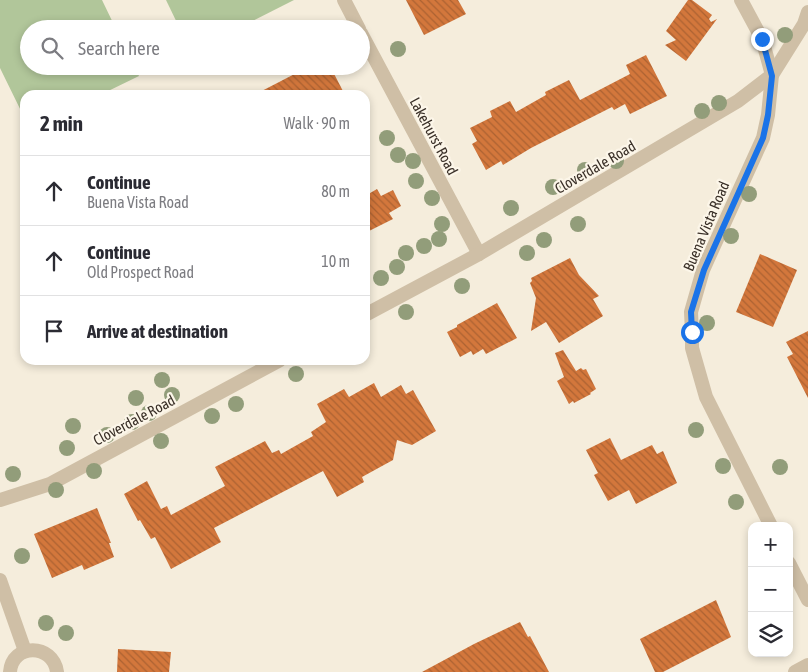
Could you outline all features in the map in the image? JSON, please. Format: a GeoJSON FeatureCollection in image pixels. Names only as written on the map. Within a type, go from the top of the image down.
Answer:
{"type":"FeatureCollection","features":[{"type":"Feature","properties":{"kind":"street"},"geometry":{"type":"LineString","coordinates":[[344,0],[354,20]]}},
{"type":"Feature","properties":{"kind":"street"},"geometry":{"type":"LineString","coordinates":[[740,0],[762,39],[772,76]]}},
{"type":"Feature","properties":{"kind":"street","name":"Cloverdale Road"},"geometry":{"type":"LineString","coordinates":[[370,312],[479,254],[738,101],[772,76],[804,24],[808,12]]}},
{"type":"Feature","properties":{"kind":"street","name":"Lakehurst Road"},"geometry":{"type":"LineString","coordinates":[[370,50],[479,254]]}},
{"type":"Feature","properties":{"kind":"street","name":"Buena Vista Road"},"geometry":{"type":"LineString","coordinates":[[769,522],[706,397],[692,348],[691,312],[704,270],[763,138],[768,115],[772,76]]}},
{"type":"Feature","properties":{"kind":"street","name":"Cloverdale Road"},"geometry":{"type":"LineString","coordinates":[[0,500],[50,484],[271,365]]}},
{"type":"Feature","properties":{"kind":"street"},"geometry":{"type":"LineString","coordinates":[[791,567],[808,600]]}},
{"type":"Feature","properties":{"kind":"street"},"geometry":{"type":"LineString","coordinates":[[0,580],[25,651]]}},
{"type":"Feature","properties":{"kind":"street"},"geometry":{"type":"LineString","coordinates":[[10,672],[13,661],[18,655],[32,650],[47,654],[53,659],[58,672]]}},
{"type":"Feature","properties":{"kind":"street"},"geometry":{"type":"LineString","coordinates":[[794,672],[808,665]]}},
{"type":"Feature","properties":{"kind":"green space"},"geometry":{"type":"Polygon","coordinates":[[[0,0],[102,0],[112,20],[20,20],[20,75],[139,76],[110,90],[20,90],[20,109],[0,68],[0,0]]]}},
{"type":"Feature","properties":{"kind":"green space"},"geometry":{"type":"Polygon","coordinates":[[[166,0],[294,0],[255,20],[176,20],[166,0]]]}},
{"type":"Feature","properties":{"kind":"building"},"geometry":{"type":"Polygon","coordinates":[[[406,0],[458,0],[466,14],[424,35],[406,0]]]}},
{"type":"Feature","properties":{"kind":"building"},"geometry":{"type":"Polygon","coordinates":[[[688,0],[692,0],[712,15],[709,19],[711,22],[717,19],[686,61],[665,45],[676,40],[666,31],[688,0]]]}},
{"type":"Feature","properties":{"kind":"building"},"geometry":{"type":"Polygon","coordinates":[[[646,55],[667,96],[630,114],[625,104],[614,110],[612,107],[531,148],[503,165],[501,161],[486,170],[472,144],[477,141],[470,128],[492,117],[490,111],[510,101],[516,112],[546,95],[545,92],[569,80],[580,100],[630,74],[626,65],[646,55]]]}},
{"type":"Feature","properties":{"kind":"building"},"geometry":{"type":"Polygon","coordinates":[[[293,75],[335,75],[342,90],[264,90],[293,75]]]}},
{"type":"Feature","properties":{"kind":"building"},"geometry":{"type":"Polygon","coordinates":[[[377,189],[381,196],[393,190],[401,206],[389,213],[393,219],[370,230],[370,193],[377,189]]]}},
{"type":"Feature","properties":{"kind":"building"},"geometry":{"type":"Polygon","coordinates":[[[760,254],[797,270],[773,327],[736,312],[760,254]]]}},
{"type":"Feature","properties":{"kind":"building"},"geometry":{"type":"Polygon","coordinates":[[[570,258],[579,275],[599,296],[593,299],[603,316],[559,343],[546,322],[531,331],[536,298],[530,283],[532,281],[531,278],[570,258]]]}},
{"type":"Feature","properties":{"kind":"building"},"geometry":{"type":"Polygon","coordinates":[[[497,303],[517,338],[486,354],[483,349],[473,355],[471,351],[460,357],[447,332],[497,303]]]}},
{"type":"Feature","properties":{"kind":"building"},"geometry":{"type":"Polygon","coordinates":[[[808,331],[808,398],[787,357],[793,354],[786,342],[808,331]]]}},
{"type":"Feature","properties":{"kind":"building"},"geometry":{"type":"Polygon","coordinates":[[[563,350],[576,371],[581,368],[583,370],[586,369],[596,389],[591,394],[569,404],[557,381],[564,377],[555,353],[563,350]]]}},
{"type":"Feature","properties":{"kind":"building"},"geometry":{"type":"Polygon","coordinates":[[[374,383],[381,397],[401,385],[406,394],[413,390],[436,431],[412,445],[397,440],[393,460],[362,477],[364,482],[337,497],[323,471],[214,528],[221,542],[171,569],[155,537],[151,539],[140,520],[138,521],[124,494],[147,481],[161,509],[167,506],[171,515],[225,486],[215,467],[265,441],[272,453],[279,450],[281,454],[313,436],[311,432],[326,422],[317,404],[344,389],[349,397],[374,383]]]}},
{"type":"Feature","properties":{"kind":"building"},"geometry":{"type":"Polygon","coordinates":[[[610,438],[621,460],[652,445],[657,454],[663,451],[677,483],[636,504],[629,490],[608,501],[594,475],[598,473],[586,450],[610,438]]]}},
{"type":"Feature","properties":{"kind":"building"},"geometry":{"type":"Polygon","coordinates":[[[97,508],[111,543],[109,543],[114,557],[84,570],[82,565],[52,578],[34,534],[97,508]]]}},
{"type":"Feature","properties":{"kind":"building"},"geometry":{"type":"Polygon","coordinates":[[[716,600],[731,637],[663,672],[655,672],[640,639],[716,600]]]}},
{"type":"Feature","properties":{"kind":"building"},"geometry":{"type":"Polygon","coordinates":[[[520,622],[528,637],[530,636],[549,672],[422,672],[474,644],[520,622]]]}},
{"type":"Feature","properties":{"kind":"building"},"geometry":{"type":"Polygon","coordinates":[[[118,649],[171,652],[169,672],[117,672],[118,649]]]}},
{"type":"Feature","properties":{"kind":"route"},"geometry":{"type":"LineString","coordinates":[[692,332],[691,312],[704,270],[763,138],[768,115],[772,76],[762,39]]}}]}
